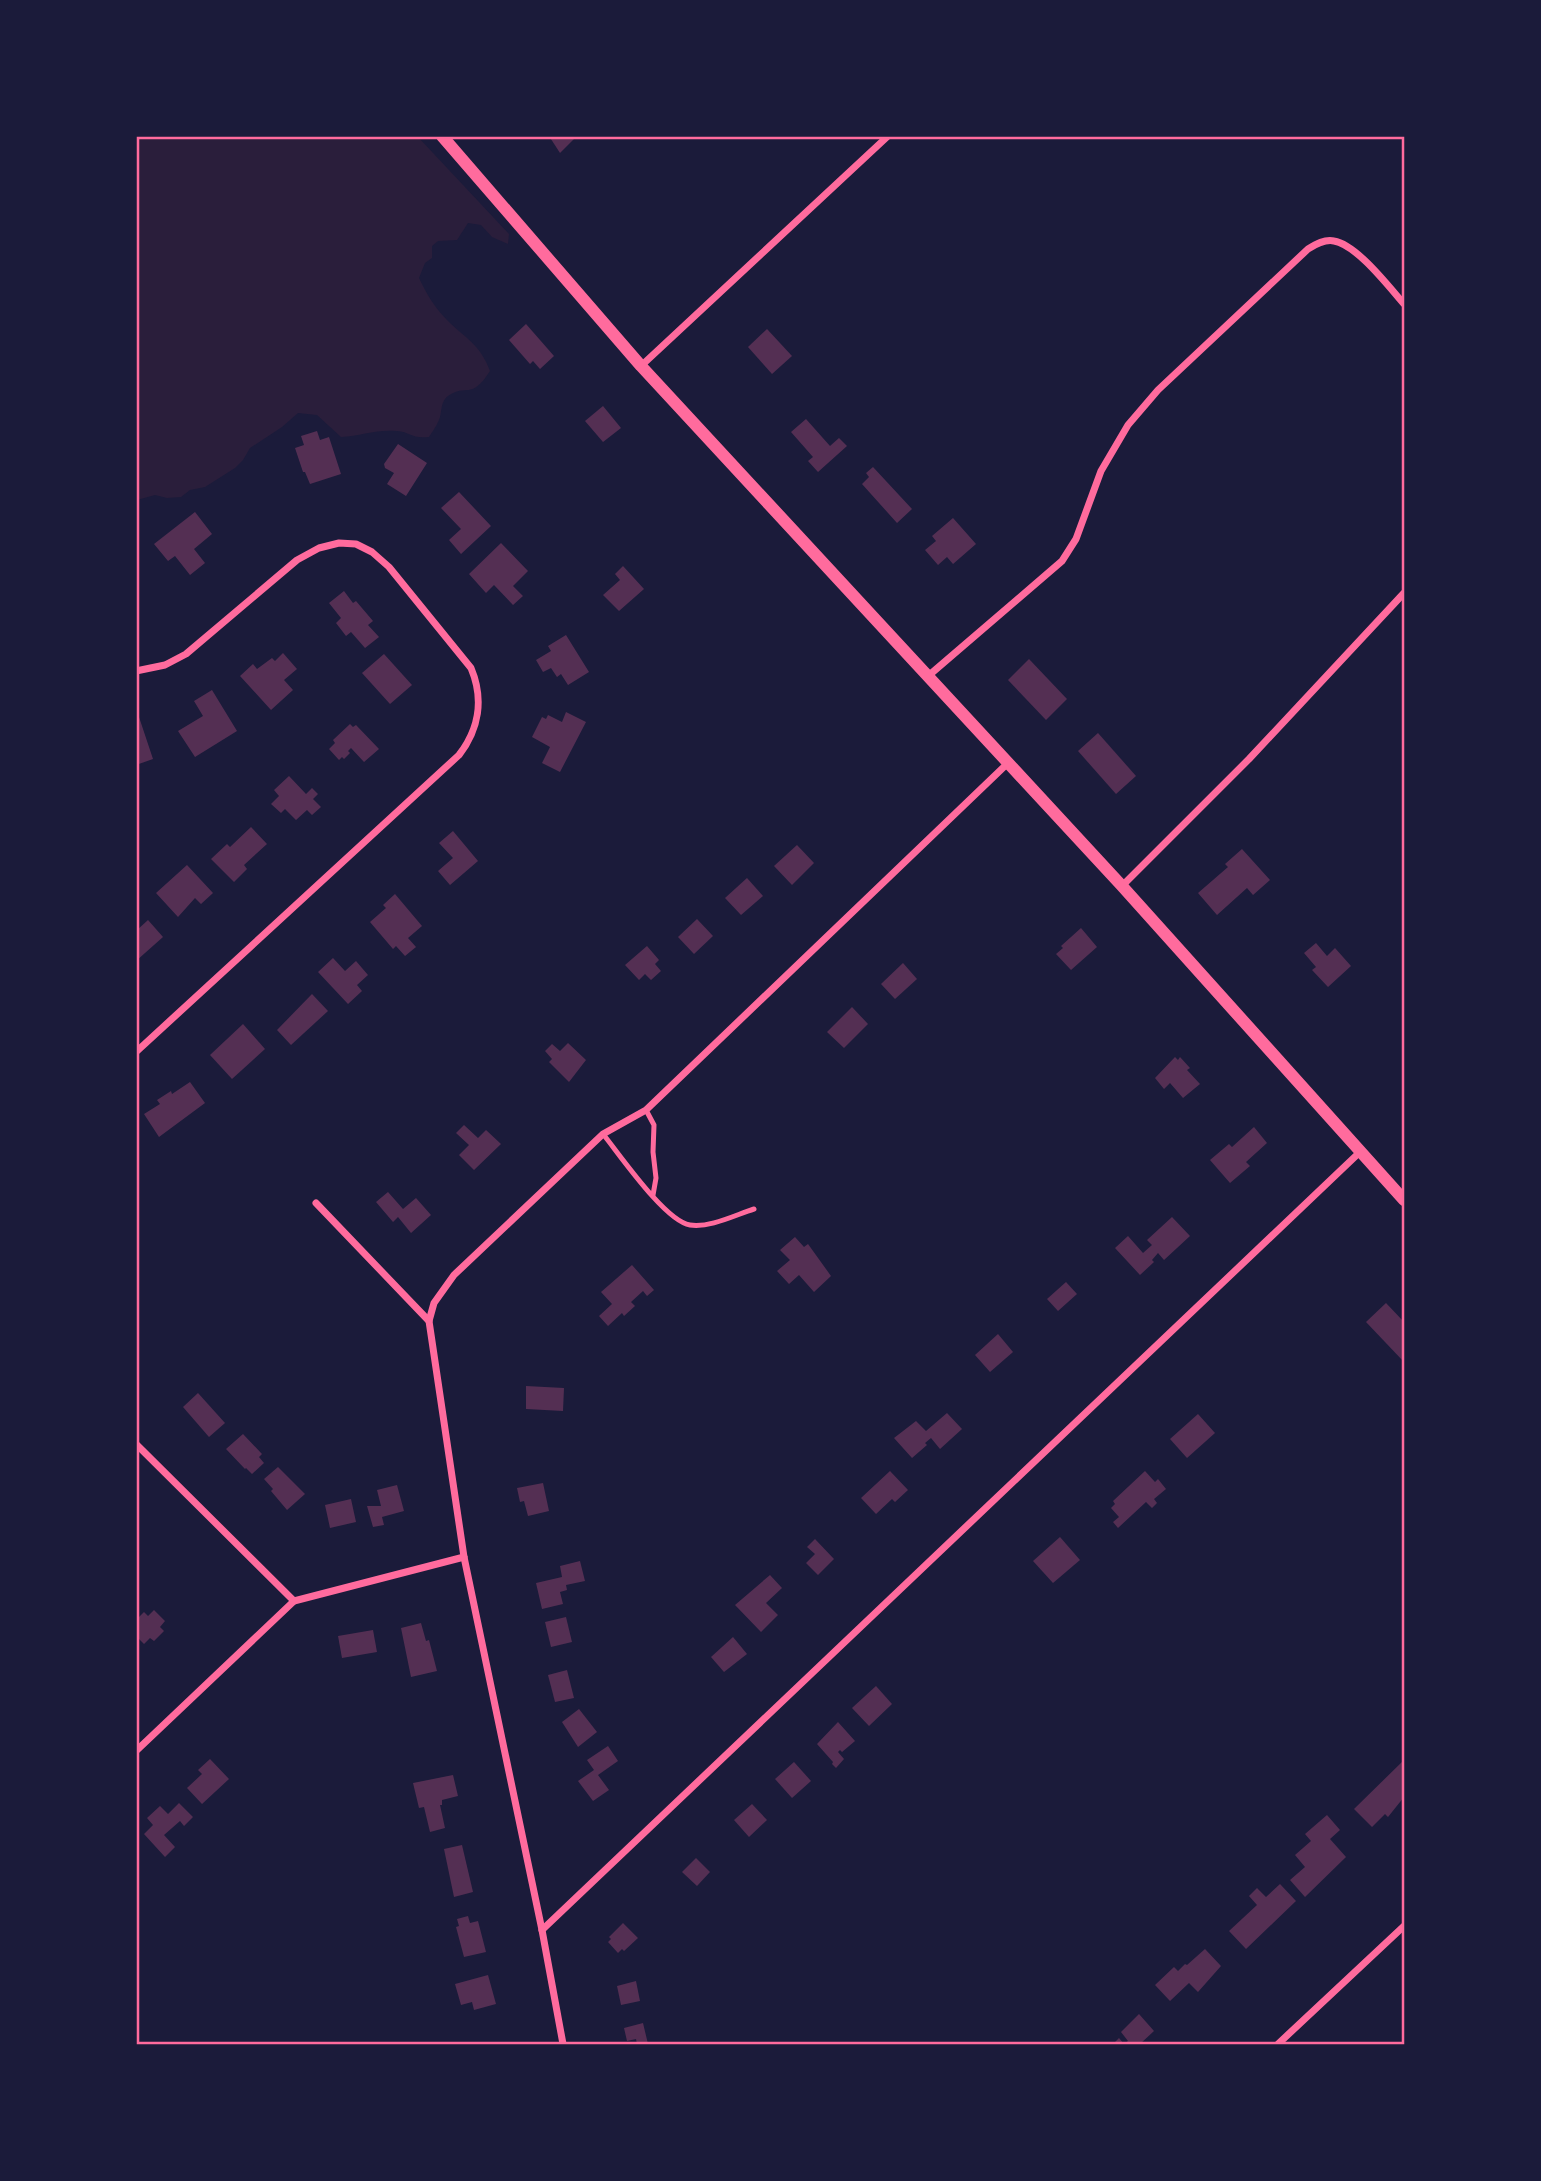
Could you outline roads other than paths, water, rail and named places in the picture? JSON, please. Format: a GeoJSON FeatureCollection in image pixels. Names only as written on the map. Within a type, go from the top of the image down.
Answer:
{"type":"FeatureCollection","features":[{"type":"Feature","properties":{"kind":"street"},"geometry":{"type":"LineString","coordinates":[[442,136],[641,366],[1122,886],[1405,1200]]}},
{"type":"Feature","properties":{"kind":"street"},"geometry":{"type":"LineString","coordinates":[[641,366],[888,136]]}},
{"type":"Feature","properties":{"kind":"street"},"geometry":{"type":"LineString","coordinates":[[927,677],[1062,561],[1076,539],[1101,471],[1128,425],[1158,390],[1308,249],[1325,241],[1344,244],[1360,256],[1405,304]]}},
{"type":"Feature","properties":{"kind":"street"},"geometry":{"type":"LineString","coordinates":[[136,671],[164,665],[186,654],[297,560],[319,548],[339,543],[356,544],[372,552],[388,567],[471,668],[476,681],[479,708],[469,742],[459,755],[136,1052]]}},
{"type":"Feature","properties":{"kind":"street"},"geometry":{"type":"LineString","coordinates":[[1122,886],[1268,740],[1405,593]]}},
{"type":"Feature","properties":{"kind":"street"},"geometry":{"type":"LineString","coordinates":[[562,2045],[542,1930],[464,1557],[429,1321],[434,1303],[454,1275],[603,1134],[646,1110],[1008,763]]}},
{"type":"Feature","properties":{"kind":"street"},"geometry":{"type":"LineString","coordinates":[[542,1930],[1361,1151]]}},
{"type":"Feature","properties":{"kind":"street"},"geometry":{"type":"LineString","coordinates":[[316,1203],[429,1321]]}},
{"type":"Feature","properties":{"kind":"street"},"geometry":{"type":"LineString","coordinates":[[136,1444],[294,1601]]}},
{"type":"Feature","properties":{"kind":"street"},"geometry":{"type":"LineString","coordinates":[[136,1751],[294,1601],[464,1557]]}},
{"type":"Feature","properties":{"kind":"street"},"geometry":{"type":"LineString","coordinates":[[1278,2045],[1405,1926]]}},
{"type":"Feature","properties":{"kind":"lane"},"geometry":{"type":"LineString","coordinates":[[646,1110],[654,1125],[656,1178],[653,1196]]}},
{"type":"Feature","properties":{"kind":"lane"},"geometry":{"type":"LineString","coordinates":[[603,1134],[674,1218],[689,1225],[705,1224],[754,1209]]}}]}
